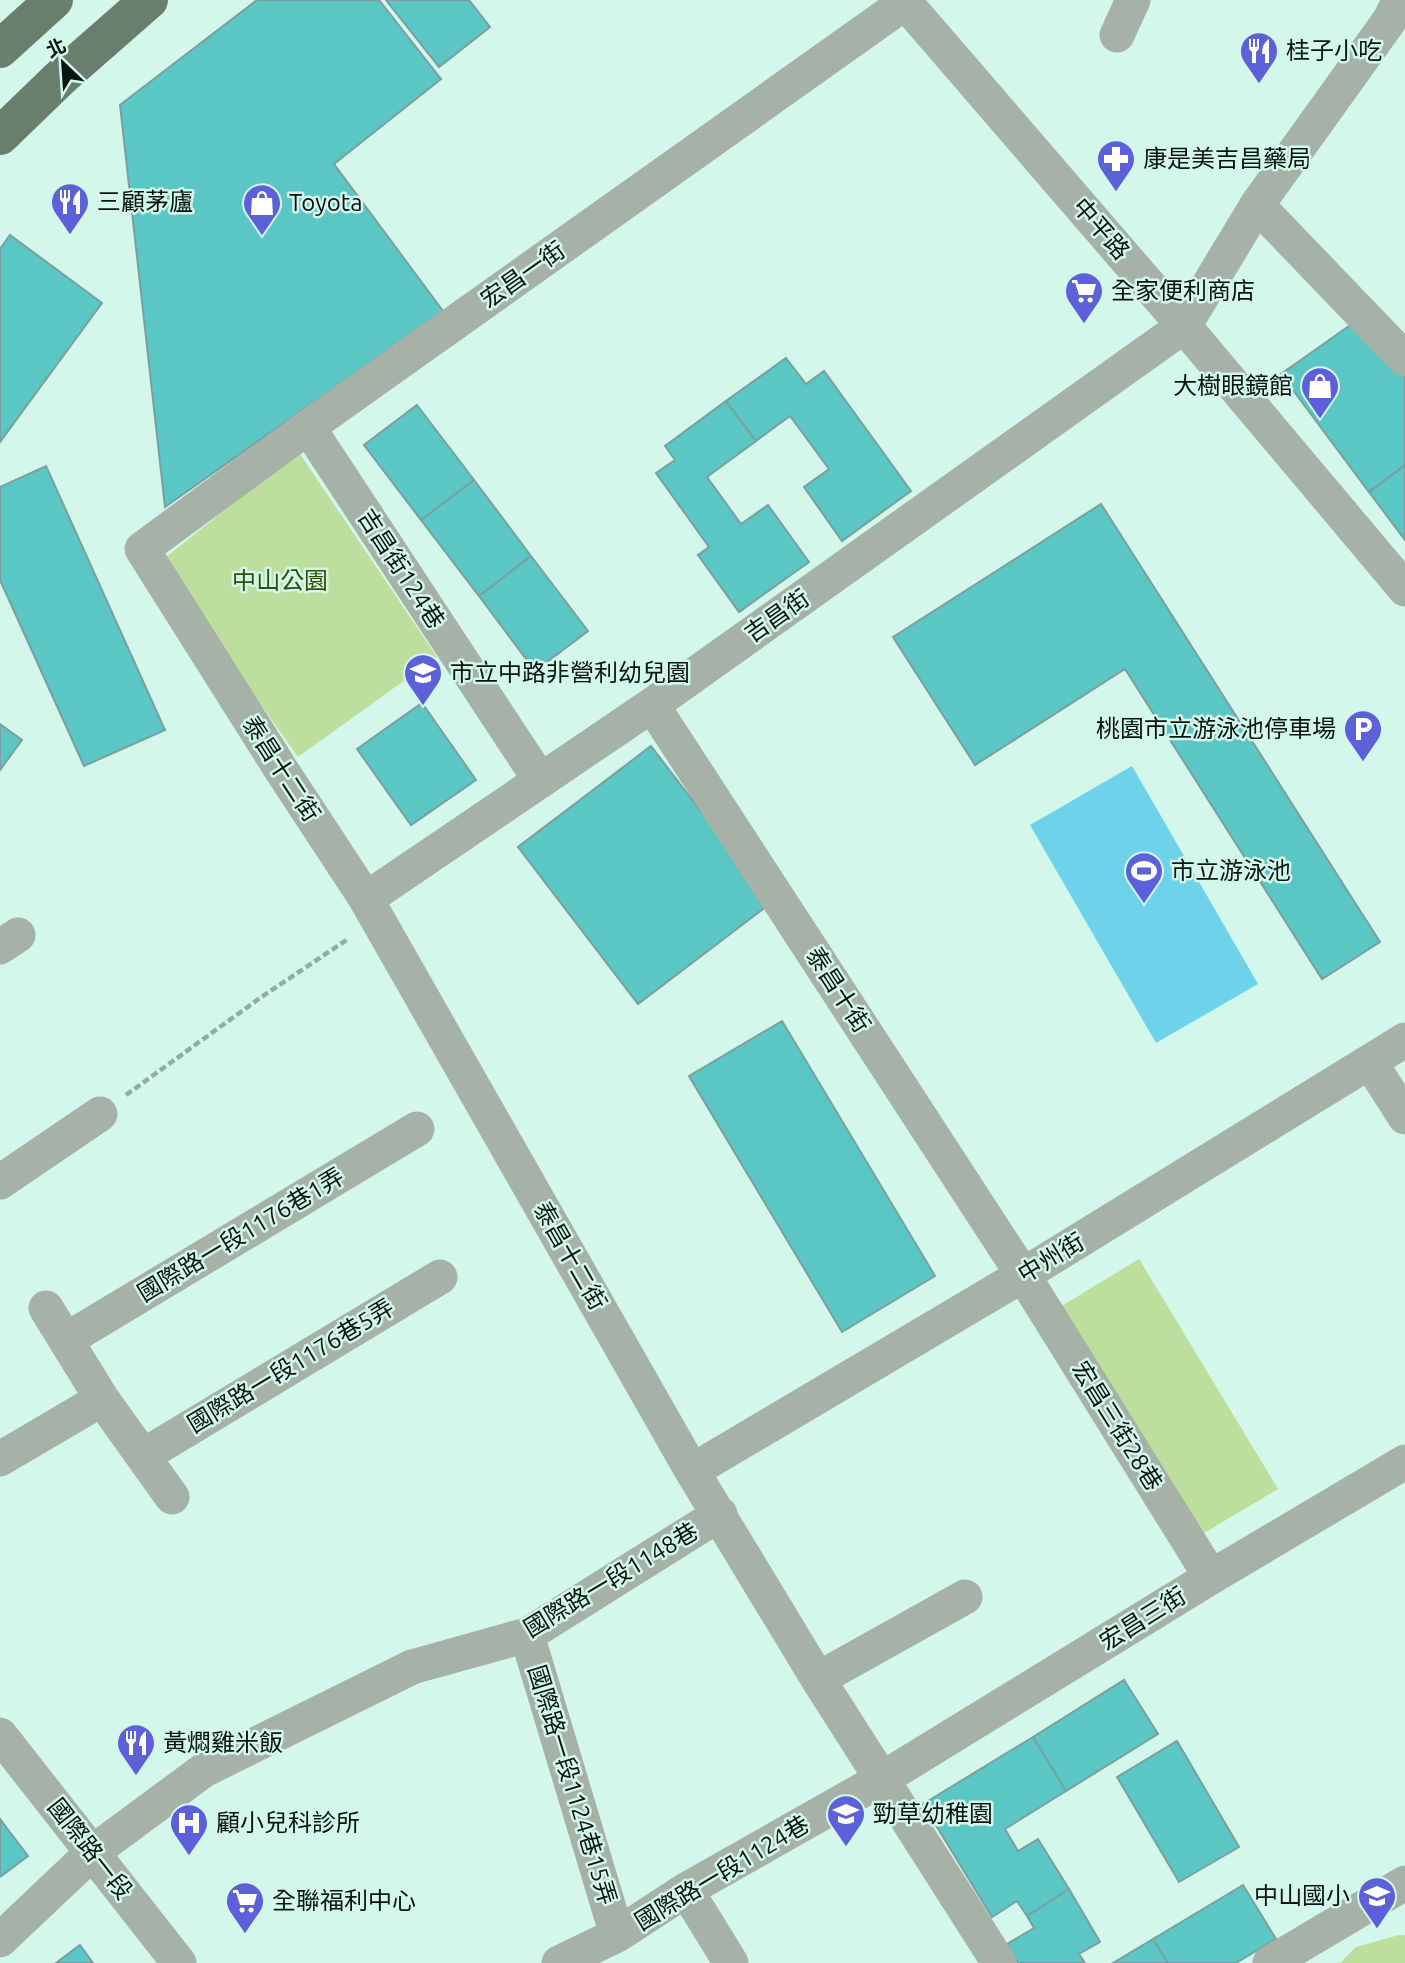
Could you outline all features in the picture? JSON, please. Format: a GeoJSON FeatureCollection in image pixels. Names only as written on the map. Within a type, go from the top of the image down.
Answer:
{"type":"FeatureCollection","features":[{"type":"Feature","properties":{"kind":"main road"},"geometry":{"type":"LineString","coordinates":[[0,49],[54,0]]}},
{"type":"Feature","properties":{"kind":"main road"},"geometry":{"type":"LineString","coordinates":[[0,136],[60,78],[149,0]]}},
{"type":"Feature","properties":{"kind":"street"},"geometry":{"type":"LineString","coordinates":[[1117,35],[1133,0]]}},
{"type":"Feature","properties":{"kind":"street","name":"中平路"},"geometry":{"type":"LineString","coordinates":[[904,1],[1184,326],[1405,589]]}},
{"type":"Feature","properties":{"kind":"street","name":"宏昌一街"},"geometry":{"type":"LineString","coordinates":[[142,549],[904,1]]}},
{"type":"Feature","properties":{"kind":"street"},"geometry":{"type":"LineString","coordinates":[[1184,326],[1256,205],[1398,20]]}},
{"type":"Feature","properties":{"kind":"street"},"geometry":{"type":"LineString","coordinates":[[1256,205],[1405,359]]}},
{"type":"Feature","properties":{"kind":"street","name":"吉昌街"},"geometry":{"type":"LineString","coordinates":[[372,909],[540,780],[652,705],[1184,326]]}},
{"type":"Feature","properties":{"kind":"street","name":"吉昌街124巷"},"geometry":{"type":"LineString","coordinates":[[308,428],[540,780]]}},
{"type":"Feature","properties":{"kind":"street","name":"泰昌十二街"},"geometry":{"type":"LineString","coordinates":[[142,549],[372,909],[692,1471],[818,1679],[999,1963]]}},
{"type":"Feature","properties":{"kind":"street","name":"泰昌十街"},"geometry":{"type":"LineString","coordinates":[[652,705],[1023,1275]]}},
{"type":"Feature","properties":{"kind":"street","name":"中州街"},"geometry":{"type":"LineString","coordinates":[[692,1471],[1023,1275],[1405,1040]]}},
{"type":"Feature","properties":{"kind":"street"},"geometry":{"type":"LineString","coordinates":[[1370,1062],[1405,1117]]}},
{"type":"Feature","properties":{"kind":"street"},"geometry":{"type":"LineString","coordinates":[[0,1182],[100,1114]]}},
{"type":"Feature","properties":{"kind":"street","name":"國際路一段1176巷1弄"},"geometry":{"type":"LineString","coordinates":[[66,1340],[417,1129]]}},
{"type":"Feature","properties":{"kind":"street","name":"宏昌三街28巷"},"geometry":{"type":"LineString","coordinates":[[1023,1275],[1211,1577]]}},
{"type":"Feature","properties":{"kind":"street","name":"國際路一段1176巷5弄"},"geometry":{"type":"LineString","coordinates":[[143,1456],[440,1277]]}},
{"type":"Feature","properties":{"kind":"street"},"geometry":{"type":"LineString","coordinates":[[46,1308],[102,1399],[172,1497]]}},
{"type":"Feature","properties":{"kind":"street"},"geometry":{"type":"LineString","coordinates":[[0,1460],[102,1399]]}},
{"type":"Feature","properties":{"kind":"street","name":"宏昌三街"},"geometry":{"type":"LineString","coordinates":[[882,1779],[1211,1577],[1405,1462]]}},
{"type":"Feature","properties":{"kind":"street","name":"國際路一段1148巷"},"geometry":{"type":"LineString","coordinates":[[0,1940],[93,1852],[204,1770],[412,1667],[527,1635],[720,1514]]}},
{"type":"Feature","properties":{"kind":"street"},"geometry":{"type":"LineString","coordinates":[[818,1679],[965,1597]]}},
{"type":"Feature","properties":{"kind":"street","name":"國際路一段1124巷15弄"},"geometry":{"type":"LineString","coordinates":[[527,1635],[617,1936]]}},
{"type":"Feature","properties":{"kind":"street","name":"國際路一段"},"geometry":{"type":"LineString","coordinates":[[0,1735],[179,1963]]}},
{"type":"Feature","properties":{"kind":"street","name":"國際路一段1124巷"},"geometry":{"type":"LineString","coordinates":[[559,1963],[617,1936],[686,1890],[882,1779]]}},
{"type":"Feature","properties":{"kind":"street"},"geometry":{"type":"LineString","coordinates":[[1270,1963],[1405,1883]]}},
{"type":"Feature","properties":{"kind":"street"},"geometry":{"type":"LineString","coordinates":[[686,1890],[731,1963]]}},
{"type":"Feature","properties":{"kind":"path"},"geometry":{"type":"LineString","coordinates":[[100,1114],[260,998],[372,909]]}},
{"type":"Feature","properties":{"kind":"green space","name":"中山公園"},"geometry":{"type":"Polygon","coordinates":[[[298,451],[437,657],[298,757],[160,562],[298,451]]]}},
{"type":"Feature","properties":{"kind":"green space"},"geometry":{"type":"Polygon","coordinates":[[[1139,1259],[1278,1489],[1194,1539],[1055,1310],[1139,1259]]]}},
{"type":"Feature","properties":{"kind":"green space"},"geometry":{"type":"Polygon","coordinates":[[[1405,1935],[1405,1963],[1340,1963],[1356,1947],[1405,1935]]]}},
{"type":"Feature","properties":{"kind":"water","name":"市立游泳池"},"geometry":{"type":"Polygon","coordinates":[[[1132,766],[1258,984],[1156,1043],[1030,825],[1132,766]]]}},
{"type":"Feature","properties":{"kind":"building","name":"Toyota"},"geometry":{"type":"Polygon","coordinates":[[[257,0],[379,0],[441,79],[334,164],[443,311],[165,507],[120,105],[257,0]]]}},
{"type":"Feature","properties":{"kind":"building"},"geometry":{"type":"Polygon","coordinates":[[[386,0],[469,0],[490,27],[439,67],[386,0]]]}},
{"type":"Feature","properties":{"kind":"building"},"geometry":{"type":"Polygon","coordinates":[[[10,235],[102,303],[0,442],[0,249],[10,235]]]}},
{"type":"Feature","properties":{"kind":"building"},"geometry":{"type":"Polygon","coordinates":[[[1356,321],[1405,373],[1405,465],[1369,492],[1281,374],[1356,321]]]}},
{"type":"Feature","properties":{"kind":"building"},"geometry":{"type":"Polygon","coordinates":[[[786,358],[806,384],[824,371],[911,491],[842,541],[804,487],[829,469],[790,416],[756,441],[726,401],[786,358]]]}},
{"type":"Feature","properties":{"kind":"building"},"geometry":{"type":"Polygon","coordinates":[[[726,401],[756,441],[707,477],[741,524],[768,505],[809,562],[739,612],[698,555],[709,547],[656,473],[675,460],[665,446],[726,401]]]}},
{"type":"Feature","properties":{"kind":"building"},"geometry":{"type":"Polygon","coordinates":[[[417,405],[474,480],[421,520],[364,445],[417,405]]]}},
{"type":"Feature","properties":{"kind":"building"},"geometry":{"type":"Polygon","coordinates":[[[1405,465],[1405,540],[1369,492],[1405,465]]]}},
{"type":"Feature","properties":{"kind":"building"},"geometry":{"type":"Polygon","coordinates":[[[46,466],[165,730],[84,766],[0,580],[0,487],[46,466]]]}},
{"type":"Feature","properties":{"kind":"building"},"geometry":{"type":"Polygon","coordinates":[[[474,480],[531,556],[479,596],[421,520],[474,480]]]}},
{"type":"Feature","properties":{"kind":"building"},"geometry":{"type":"Polygon","coordinates":[[[1101,504],[1380,942],[1322,979],[1125,669],[975,765],[893,637],[1101,504]]]}},
{"type":"Feature","properties":{"kind":"building"},"geometry":{"type":"Polygon","coordinates":[[[531,556],[588,631],[535,671],[479,596],[531,556]]]}},
{"type":"Feature","properties":{"kind":"building"},"geometry":{"type":"Polygon","coordinates":[[[422,703],[476,780],[411,825],[357,749],[422,703]]]}},
{"type":"Feature","properties":{"kind":"building"},"geometry":{"type":"Polygon","coordinates":[[[0,724],[22,740],[0,770],[0,724]]]}},
{"type":"Feature","properties":{"kind":"building"},"geometry":{"type":"Polygon","coordinates":[[[651,746],[771,903],[638,1004],[518,847],[651,746]]]}},
{"type":"Feature","properties":{"kind":"building"},"geometry":{"type":"Polygon","coordinates":[[[782,1021],[935,1276],[842,1332],[689,1076],[782,1021]]]}},
{"type":"Feature","properties":{"kind":"building"},"geometry":{"type":"Polygon","coordinates":[[[1124,1680],[1158,1734],[1066,1791],[1033,1737],[1124,1680]]]}},
{"type":"Feature","properties":{"kind":"building"},"geometry":{"type":"Polygon","coordinates":[[[1033,1737],[1066,1791],[1005,1829],[1018,1851],[1038,1839],[1069,1889],[1027,1916],[1017,1901],[992,1917],[923,1804],[1033,1737]]]}},
{"type":"Feature","properties":{"kind":"building"},"geometry":{"type":"Polygon","coordinates":[[[1177,1741],[1239,1847],[1179,1882],[1117,1777],[1177,1741]]]}},
{"type":"Feature","properties":{"kind":"building"},"geometry":{"type":"Polygon","coordinates":[[[0,1819],[28,1856],[0,1877],[0,1819]]]}},
{"type":"Feature","properties":{"kind":"building"},"geometry":{"type":"Polygon","coordinates":[[[1243,1885],[1276,1939],[1236,1963],[1168,1963],[1153,1939],[1243,1885]]]}},
{"type":"Feature","properties":{"kind":"building"},"geometry":{"type":"Polygon","coordinates":[[[1069,1889],[1100,1942],[1079,1954],[1085,1963],[1018,1963],[1007,1944],[1034,1928],[1027,1916],[1069,1889]]]}},
{"type":"Feature","properties":{"kind":"building"},"geometry":{"type":"Polygon","coordinates":[[[1153,1939],[1168,1963],[1113,1963],[1153,1939]]]}},
{"type":"Feature","properties":{"kind":"building"},"geometry":{"type":"Polygon","coordinates":[[[80,1945],[93,1963],[56,1963],[80,1945]]]}},
{"type":"Feature","properties":{"kind":"place","name":"桂子小吃"},"geometry":{"type":"Point","coordinates":[1259,85]}},
{"type":"Feature","properties":{"kind":"place","name":"康是美吉昌藥局"},"geometry":{"type":"Point","coordinates":[1116,193]}},
{"type":"Feature","properties":{"kind":"place","name":"三顧茅廬"},"geometry":{"type":"Point","coordinates":[70,236]}},
{"type":"Feature","properties":{"kind":"place","name":"Toyota"},"geometry":{"type":"Point","coordinates":[262,237]}},
{"type":"Feature","properties":{"kind":"place","name":"全家便利商店"},"geometry":{"type":"Point","coordinates":[1084,325]}},
{"type":"Feature","properties":{"kind":"place","name":"大樹眼鏡館"},"geometry":{"type":"Point","coordinates":[1320,420]}},
{"type":"Feature","properties":{"kind":"place","name":"市立中路非營利幼兒園"},"geometry":{"type":"Point","coordinates":[423,707]}},
{"type":"Feature","properties":{"kind":"place","name":"桃園市立游泳池停車場"},"geometry":{"type":"Point","coordinates":[1363,763]}},
{"type":"Feature","properties":{"kind":"place","name":"市立游泳池"},"geometry":{"type":"Point","coordinates":[1144,905]}},
{"type":"Feature","properties":{"kind":"place","name":"黃燜雞米飯"},"geometry":{"type":"Point","coordinates":[136,1777]}},
{"type":"Feature","properties":{"kind":"place","name":"勁草幼稚園"},"geometry":{"type":"Point","coordinates":[846,1848]}},
{"type":"Feature","properties":{"kind":"place","name":"顧小兒科診所"},"geometry":{"type":"Point","coordinates":[189,1857]}},
{"type":"Feature","properties":{"kind":"place","name":"中山國小"},"geometry":{"type":"Point","coordinates":[1377,1930]}},
{"type":"Feature","properties":{"kind":"place","name":"全聯福利中心"},"geometry":{"type":"Point","coordinates":[245,1935]}}]}
